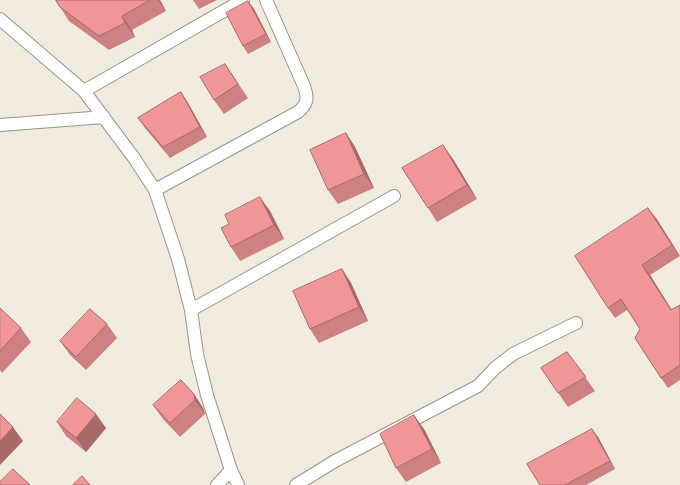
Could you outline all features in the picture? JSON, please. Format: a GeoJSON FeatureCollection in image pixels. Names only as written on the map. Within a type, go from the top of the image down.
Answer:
{"type":"FeatureCollection","features":[{"type":"Feature","properties":{"kind":"street"},"geometry":{"type":"LineString","coordinates":[[84,91],[244,0]]}},
{"type":"Feature","properties":{"kind":"street"},"geometry":{"type":"LineString","coordinates":[[155,190],[298,112],[305,106],[308,98],[306,92],[266,0]]}},
{"type":"Feature","properties":{"kind":"street"},"geometry":{"type":"LineString","coordinates":[[0,19],[84,91],[134,158],[155,190],[178,259],[191,310],[197,354],[207,395],[231,470],[238,485]]}},
{"type":"Feature","properties":{"kind":"street"},"geometry":{"type":"LineString","coordinates":[[0,125],[104,117]]}},
{"type":"Feature","properties":{"kind":"street"},"geometry":{"type":"LineString","coordinates":[[191,310],[394,196]]}},
{"type":"Feature","properties":{"kind":"street"},"geometry":{"type":"LineString","coordinates":[[296,485],[335,461],[478,386],[495,368],[513,354],[576,323]]}},
{"type":"Feature","properties":{"kind":"street"},"geometry":{"type":"LineString","coordinates":[[217,485],[231,470]]}},
{"type":"Feature","properties":{"kind":"building"},"geometry":{"type":"Polygon","coordinates":[[[56,0],[150,0],[122,16],[125,23],[99,36],[60,7],[56,0]]]}},
{"type":"Feature","properties":{"kind":"building"},"geometry":{"type":"Polygon","coordinates":[[[248,1],[266,34],[243,46],[226,13],[248,1]]]}},
{"type":"Feature","properties":{"kind":"building"},"geometry":{"type":"Polygon","coordinates":[[[225,64],[238,84],[214,100],[200,77],[225,64]]]}},
{"type":"Feature","properties":{"kind":"building"},"geometry":{"type":"Polygon","coordinates":[[[181,92],[200,127],[163,147],[138,118],[181,92]]]}},
{"type":"Feature","properties":{"kind":"building"},"geometry":{"type":"Polygon","coordinates":[[[346,133],[364,174],[328,190],[310,150],[346,133]]]}},
{"type":"Feature","properties":{"kind":"building"},"geometry":{"type":"Polygon","coordinates":[[[443,145],[467,185],[428,208],[402,168],[443,145]]]}},
{"type":"Feature","properties":{"kind":"building"},"geometry":{"type":"Polygon","coordinates":[[[260,197],[274,225],[231,247],[221,228],[229,224],[225,215],[260,197]]]}},
{"type":"Feature","properties":{"kind":"building"},"geometry":{"type":"Polygon","coordinates":[[[648,208],[672,245],[642,265],[671,310],[680,305],[680,365],[661,378],[635,338],[640,329],[621,299],[608,308],[575,256],[648,208]]]}},
{"type":"Feature","properties":{"kind":"building"},"geometry":{"type":"Polygon","coordinates":[[[342,269],[359,307],[310,329],[293,291],[342,269]]]}},
{"type":"Feature","properties":{"kind":"building"},"geometry":{"type":"Polygon","coordinates":[[[0,308],[21,328],[0,351],[0,308]]]}},
{"type":"Feature","properties":{"kind":"building"},"geometry":{"type":"Polygon","coordinates":[[[90,309],[107,324],[76,357],[60,341],[90,309]]]}},
{"type":"Feature","properties":{"kind":"building"},"geometry":{"type":"Polygon","coordinates":[[[567,352],[586,377],[558,393],[541,368],[567,352]]]}},
{"type":"Feature","properties":{"kind":"building"},"geometry":{"type":"Polygon","coordinates":[[[181,380],[194,394],[195,400],[170,423],[153,405],[181,380]]]}},
{"type":"Feature","properties":{"kind":"building"},"geometry":{"type":"Polygon","coordinates":[[[77,398],[96,414],[76,438],[57,422],[77,398]]]}},
{"type":"Feature","properties":{"kind":"building"},"geometry":{"type":"Polygon","coordinates":[[[0,414],[13,427],[0,441],[0,414]]]}},
{"type":"Feature","properties":{"kind":"building"},"geometry":{"type":"Polygon","coordinates":[[[414,415],[432,449],[396,468],[380,434],[414,415]]]}},
{"type":"Feature","properties":{"kind":"building"},"geometry":{"type":"Polygon","coordinates":[[[592,429],[610,461],[565,485],[540,485],[527,464],[592,429]]]}},
{"type":"Feature","properties":{"kind":"building"},"geometry":{"type":"Polygon","coordinates":[[[13,469],[30,485],[0,485],[0,482],[13,469]]]}},
{"type":"Feature","properties":{"kind":"building"},"geometry":{"type":"Polygon","coordinates":[[[82,476],[90,485],[73,485],[82,476]]]}}]}
